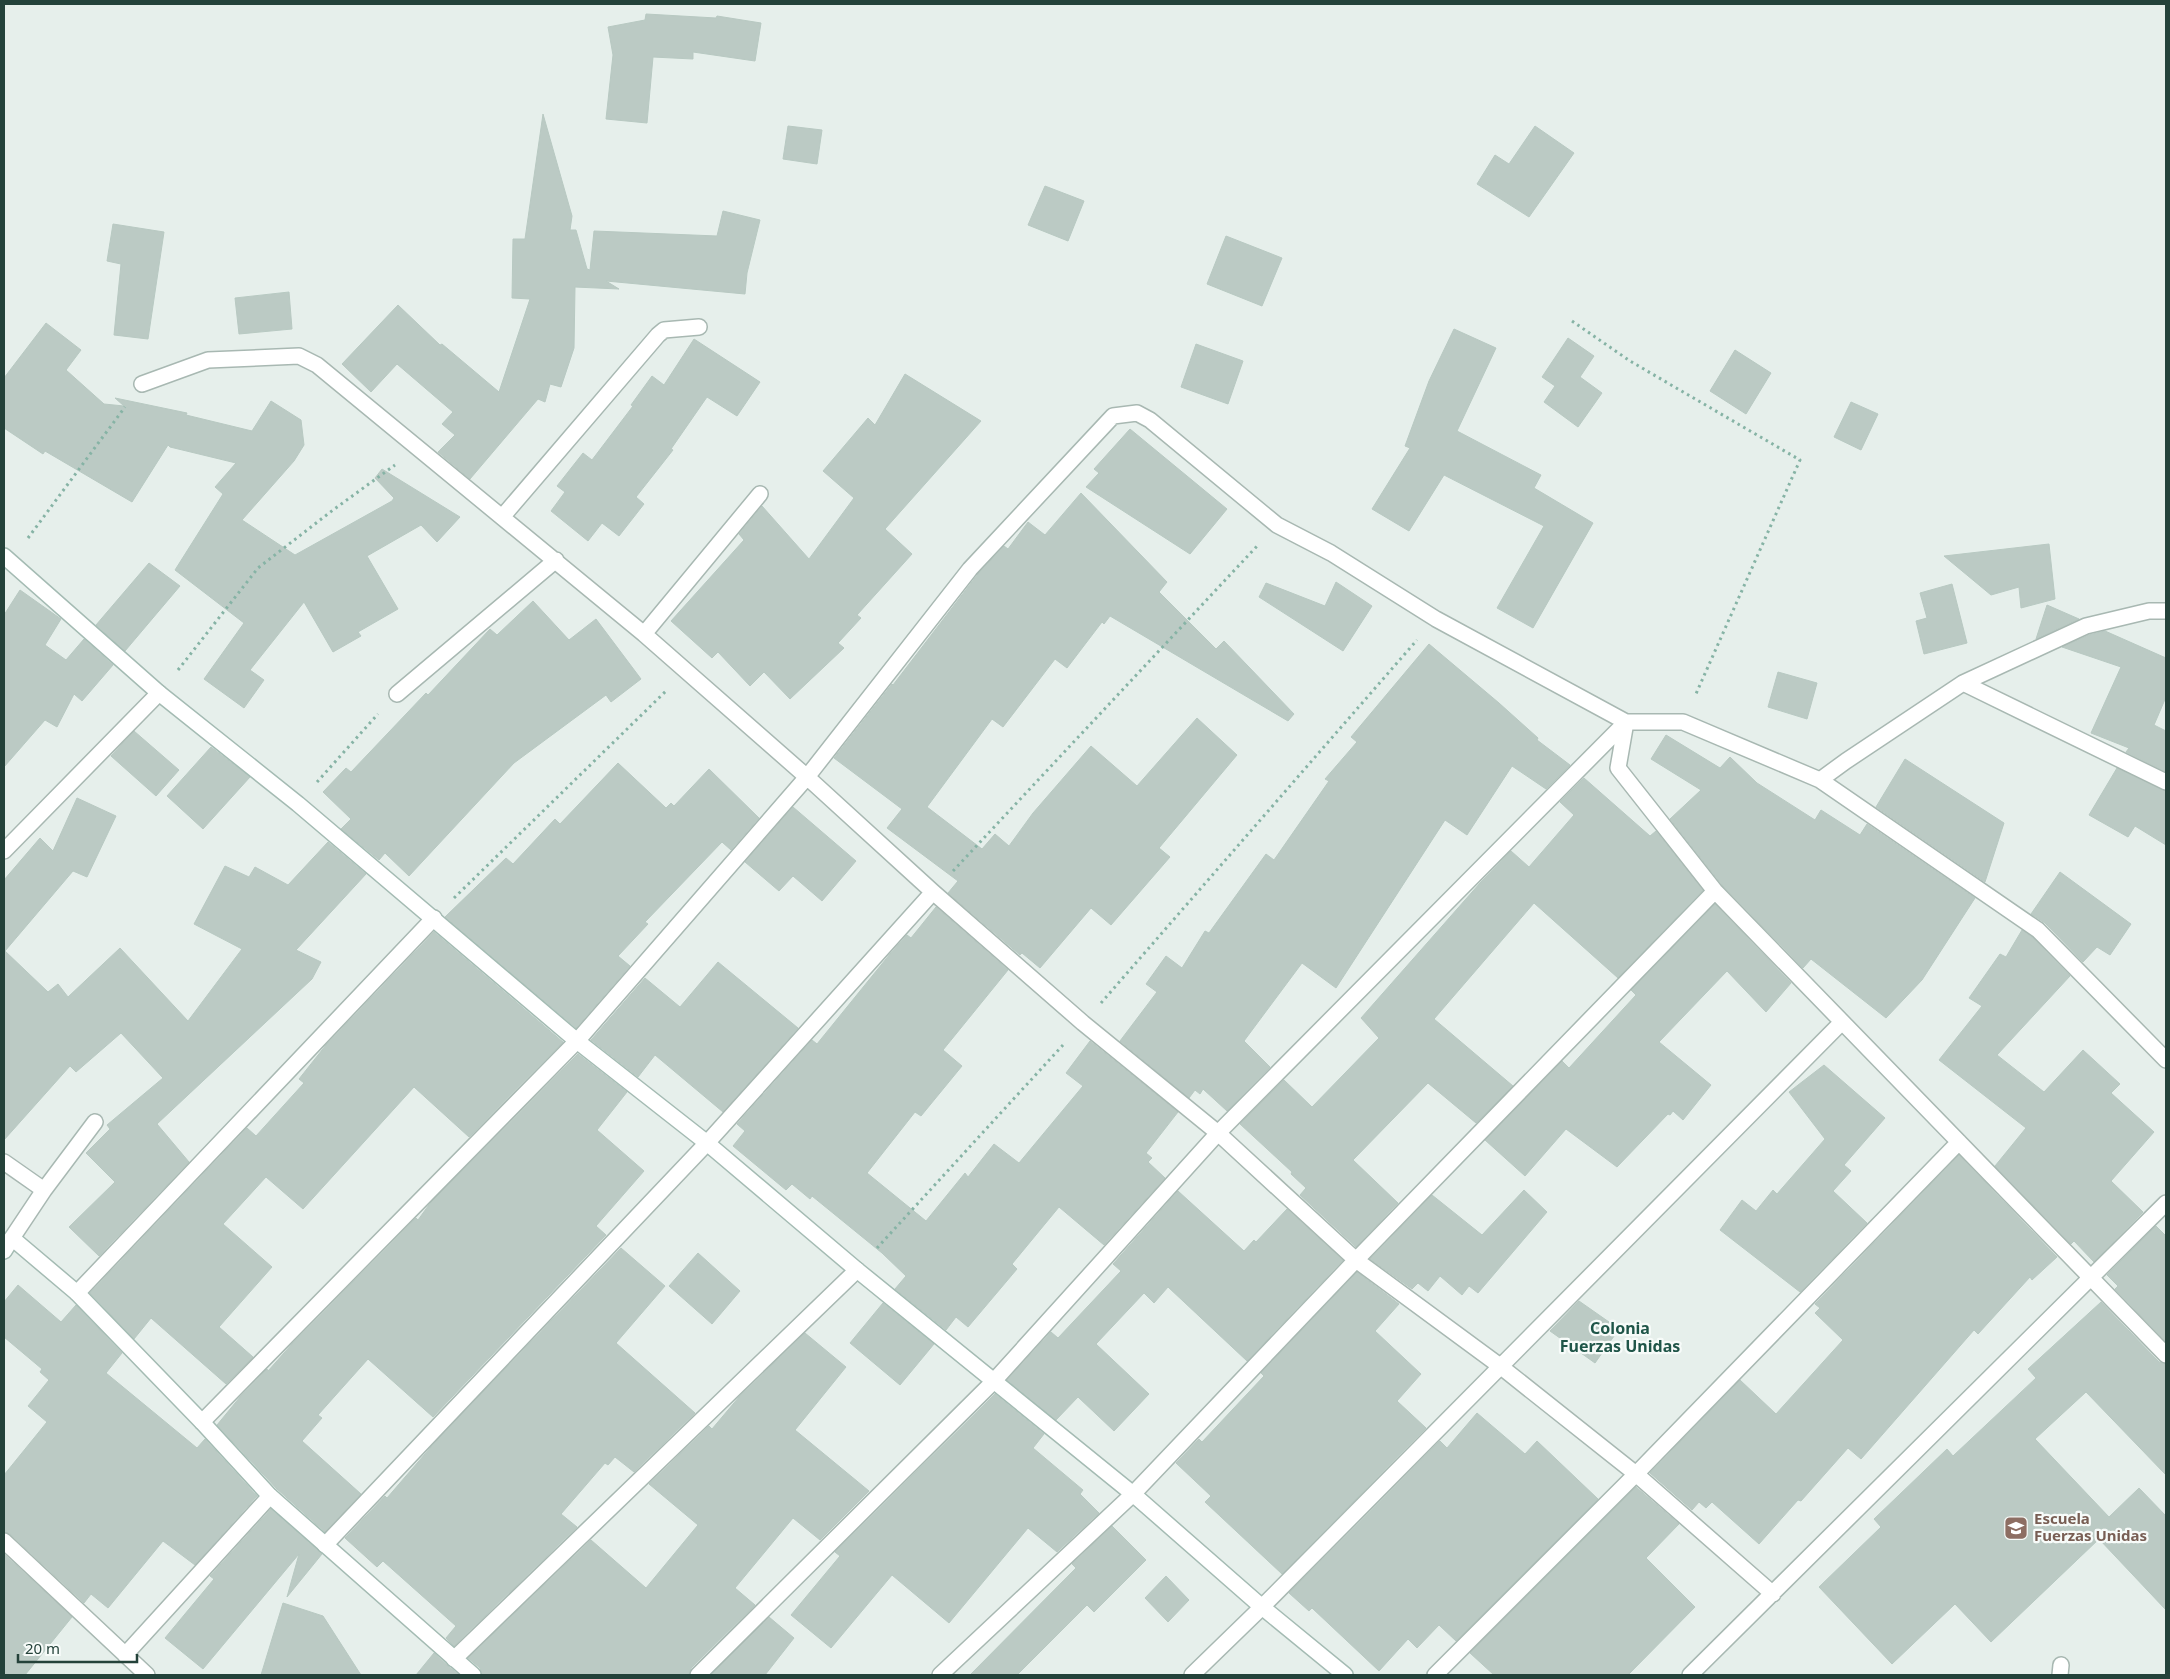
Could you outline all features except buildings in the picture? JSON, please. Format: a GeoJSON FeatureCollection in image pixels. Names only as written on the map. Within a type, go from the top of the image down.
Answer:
{"type":"FeatureCollection","features":[{"type":"Feature","properties":{"kind":"street"},"geometry":{"type":"LineString","coordinates":[[502,516],[658,335],[664,330],[700,327]]}},
{"type":"Feature","properties":{"kind":"street"},"geometry":{"type":"LineString","coordinates":[[142,384],[208,360],[299,356],[318,365],[420,447],[644,634],[1083,1023],[1218,1133],[1356,1260],[1500,1366],[1636,1474],[1773,1594]]}},
{"type":"Feature","properties":{"kind":"street"},"geometry":{"type":"LineString","coordinates":[[202,1422],[577,1041],[807,777],[970,570],[1113,416],[1137,413],[1150,420],[1277,524],[1331,553],[1436,619],[1626,722],[1683,722],[1820,780],[2038,930],[2166,1060]]}},
{"type":"Feature","properties":{"kind":"street"},"geometry":{"type":"LineString","coordinates":[[644,634],[760,494]]}},
{"type":"Feature","properties":{"kind":"street"},"geometry":{"type":"LineString","coordinates":[[7,559],[160,693],[298,804],[577,1041],[707,1143],[857,1270],[1133,1494],[1262,1607],[1345,1675]]}},
{"type":"Feature","properties":{"kind":"street"},"geometry":{"type":"LineString","coordinates":[[397,694],[556,560]]}},
{"type":"Feature","properties":{"kind":"street"},"geometry":{"type":"LineString","coordinates":[[1820,780],[1963,683],[2086,626],[2149,611],[2166,612]]}},
{"type":"Feature","properties":{"kind":"street"},"geometry":{"type":"LineString","coordinates":[[1963,683],[2166,782]]}},
{"type":"Feature","properties":{"kind":"street"},"geometry":{"type":"LineString","coordinates":[[4,851],[160,693]]}},
{"type":"Feature","properties":{"kind":"street"},"geometry":{"type":"LineString","coordinates":[[1626,722],[1618,768],[1715,891],[2166,1355]]}},
{"type":"Feature","properties":{"kind":"street"},"geometry":{"type":"LineString","coordinates":[[698,1675],[993,1382],[1218,1133],[1626,722]]}},
{"type":"Feature","properties":{"kind":"street"},"geometry":{"type":"LineString","coordinates":[[940,1675],[1133,1494],[1356,1260],[1715,891]]}},
{"type":"Feature","properties":{"kind":"street"},"geometry":{"type":"LineString","coordinates":[[325,1545],[707,1143],[933,892]]}},
{"type":"Feature","properties":{"kind":"street"},"geometry":{"type":"LineString","coordinates":[[77,1293],[434,918]]}},
{"type":"Feature","properties":{"kind":"street"},"geometry":{"type":"LineString","coordinates":[[1192,1675],[1262,1607],[1842,1022]]}},
{"type":"Feature","properties":{"kind":"street"},"geometry":{"type":"LineString","coordinates":[[95,1122],[44,1190],[8,1245],[77,1293],[202,1422],[270,1496],[473,1675]]}},
{"type":"Feature","properties":{"kind":"street"},"geometry":{"type":"LineString","coordinates":[[1435,1675],[1636,1474],[1959,1142]]}},
{"type":"Feature","properties":{"kind":"street"},"geometry":{"type":"LineString","coordinates":[[4,1162],[44,1190]]}},
{"type":"Feature","properties":{"kind":"street"},"geometry":{"type":"LineString","coordinates":[[1690,1675],[2166,1203]]}},
{"type":"Feature","properties":{"kind":"street"},"geometry":{"type":"LineString","coordinates":[[454,1659],[857,1270]]}},
{"type":"Feature","properties":{"kind":"street"},"geometry":{"type":"LineString","coordinates":[[125,1655],[270,1496]]}},
{"type":"Feature","properties":{"kind":"street"},"geometry":{"type":"LineString","coordinates":[[4,1541],[146,1675]]}},
{"type":"Feature","properties":{"kind":"path"},"geometry":{"type":"LineString","coordinates":[[1572,321],[1630,361],[1800,460],[1683,722]]}},
{"type":"Feature","properties":{"kind":"path"},"geometry":{"type":"LineString","coordinates":[[7,559],[142,384]]}},
{"type":"Feature","properties":{"kind":"path"},"geometry":{"type":"LineString","coordinates":[[160,693],[258,568],[333,510],[420,447]]}},
{"type":"Feature","properties":{"kind":"path"},"geometry":{"type":"LineString","coordinates":[[933,892],[1277,524]]}},
{"type":"Feature","properties":{"kind":"path"},"geometry":{"type":"LineString","coordinates":[[857,1270],[1083,1023],[1436,619]]}},
{"type":"Feature","properties":{"kind":"path"},"geometry":{"type":"LineString","coordinates":[[434,918],[686,672]]}},
{"type":"Feature","properties":{"kind":"path"},"geometry":{"type":"LineString","coordinates":[[298,804],[397,694]]}},
{"type":"Feature","properties":{"kind":"place","name":"Escuela Fuerzas Unidas"},"geometry":{"type":"Point","coordinates":[2016,1528]}},
{"type":"Feature","properties":{"kind":"district","name":"Colonia Fuerzas Unidas"},"geometry":{"type":"Point","coordinates":[1620,1337]}}]}
